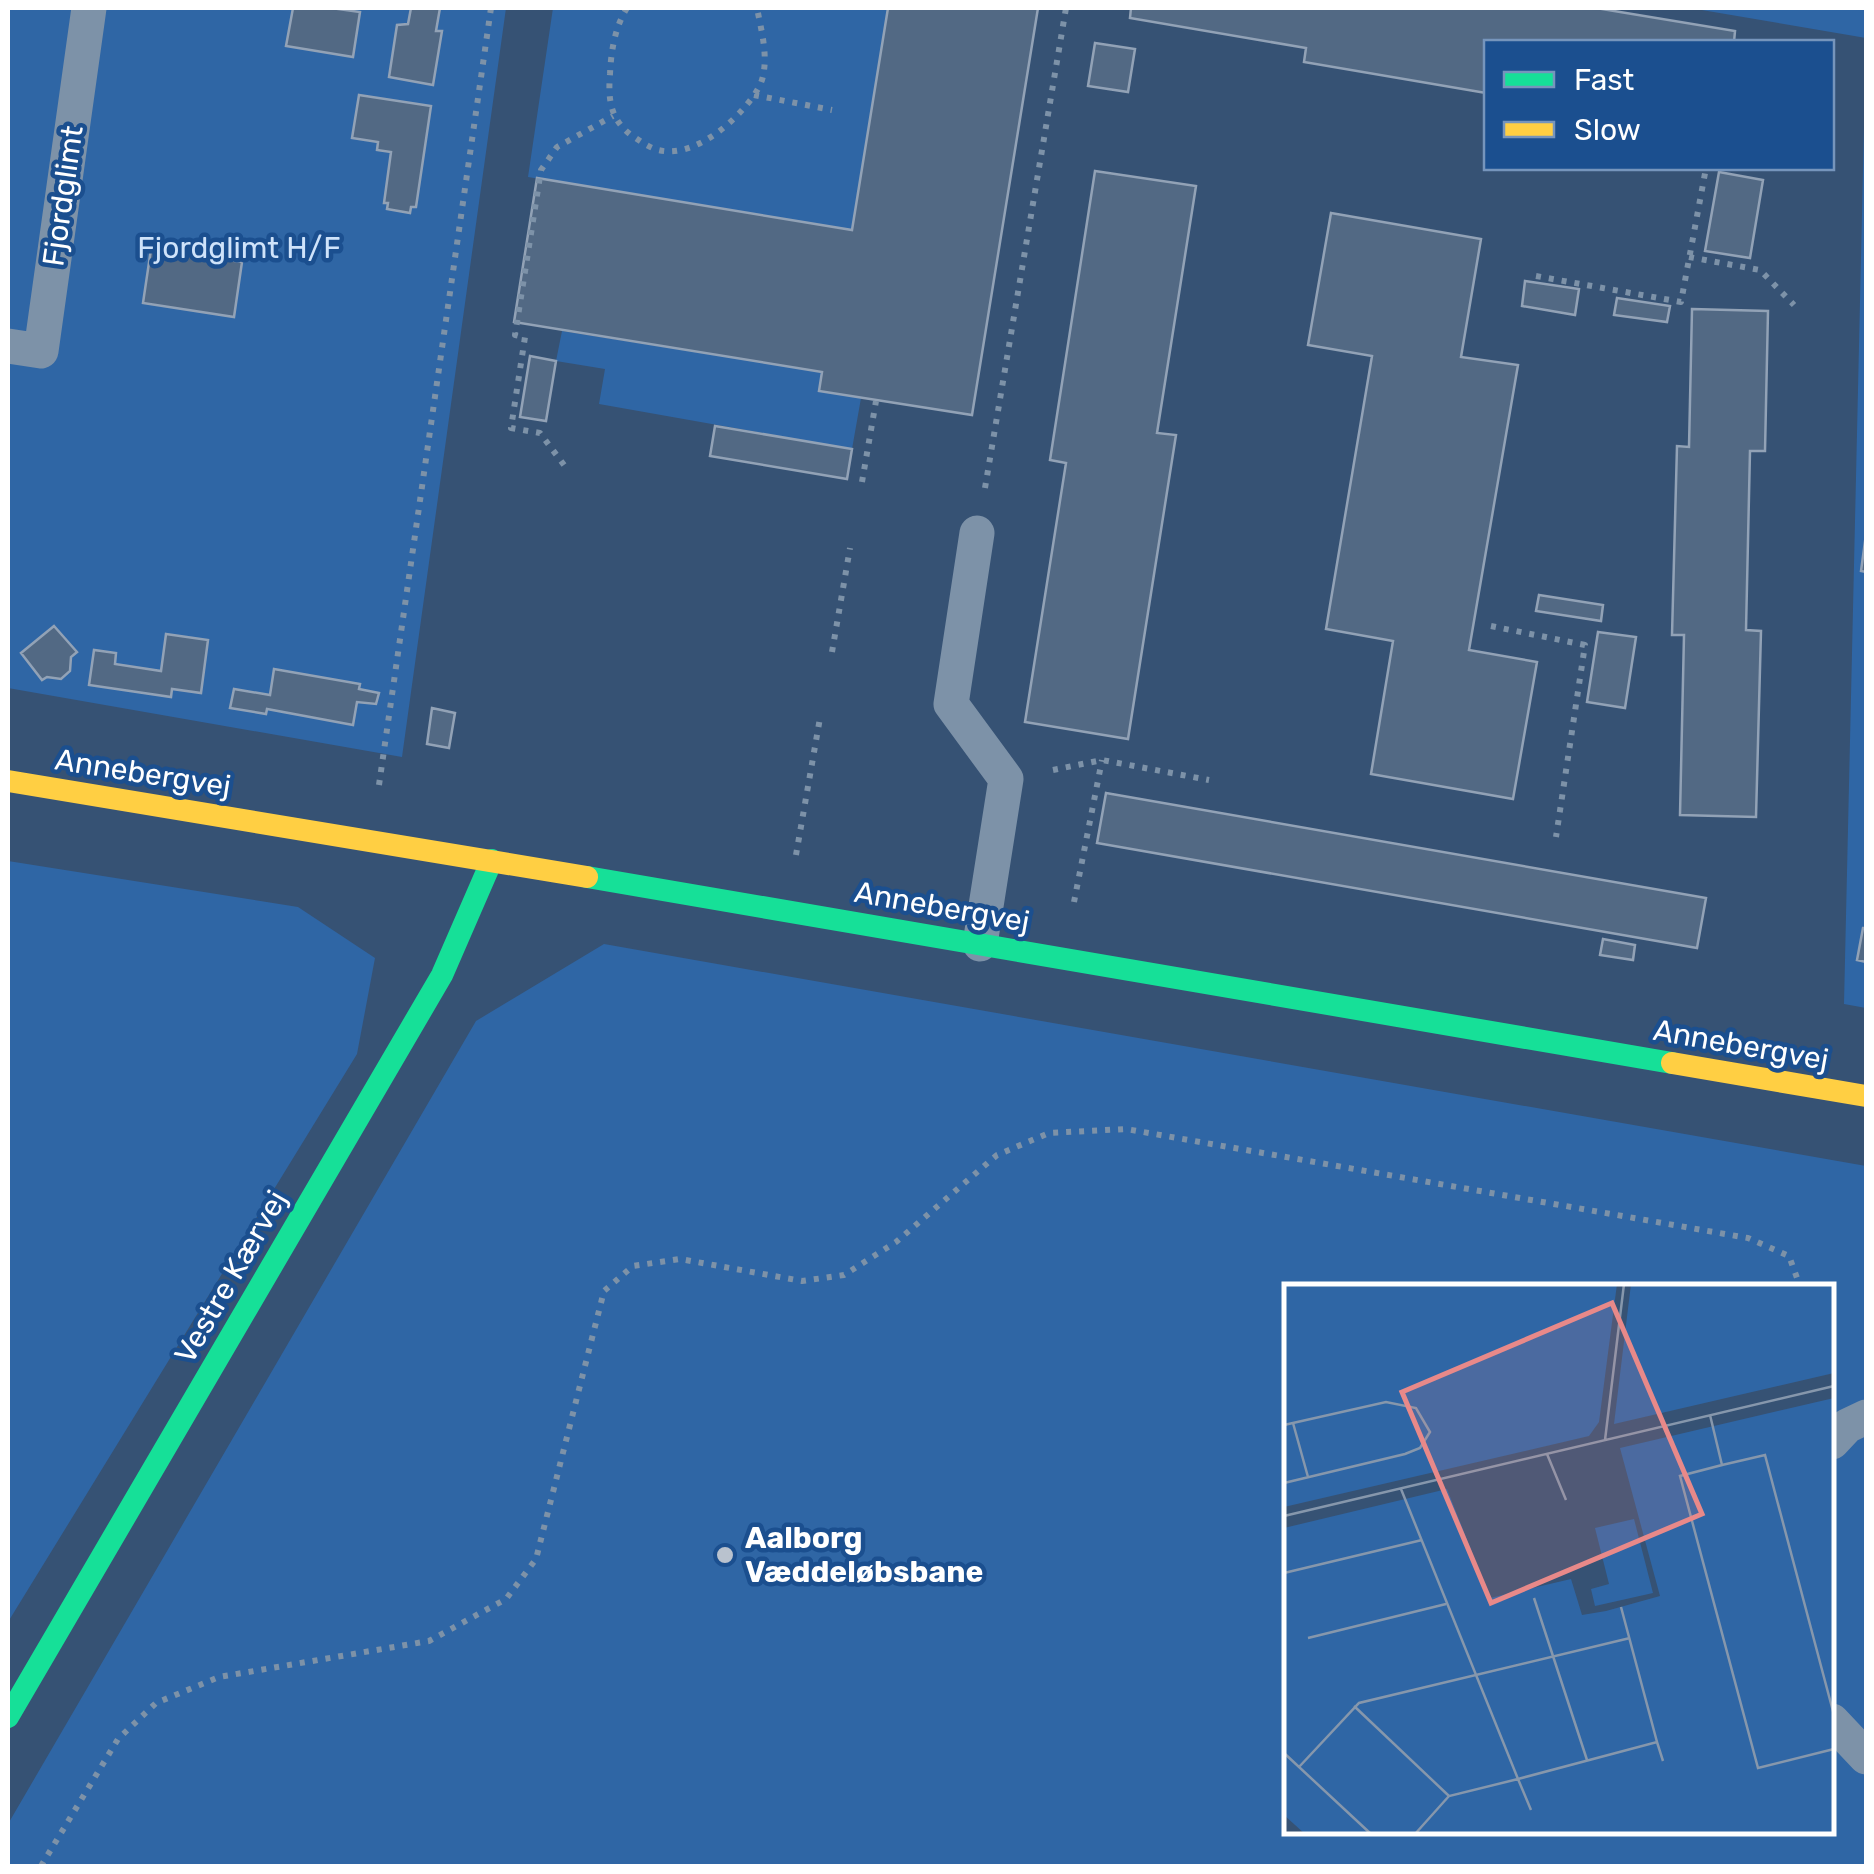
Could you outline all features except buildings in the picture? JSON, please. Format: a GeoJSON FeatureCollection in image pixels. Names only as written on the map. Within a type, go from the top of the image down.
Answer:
{"type":"FeatureCollection","features":[{"type":"Feature","properties":{"kind":"street","name":"Annebergvej"},"geometry":{"type":"LineString","coordinates":[[8,780],[1866,1096]]}},
{"type":"Feature","properties":{"kind":"street","name":"Vestre Kærvej"},"geometry":{"type":"LineString","coordinates":[[8,1717],[442,974],[492,860]]}},
{"type":"Feature","properties":{"kind":"lane","name":"Fjordglimt"},"geometry":{"type":"LineString","coordinates":[[8,346],[41,352],[89,8]]}},
{"type":"Feature","properties":{"kind":"lane"},"geometry":{"type":"LineString","coordinates":[[978,533],[951,704],[1006,778],[980,944]]}},
{"type":"Feature","properties":{"kind":"lane"},"geometry":{"type":"LineString","coordinates":[[1834,1440],[1847,1426],[1866,1418]]}},
{"type":"Feature","properties":{"kind":"lane"},"geometry":{"type":"LineString","coordinates":[[1834,1723],[1866,1757]]}},
{"type":"Feature","properties":{"kind":"path"},"geometry":{"type":"LineString","coordinates":[[371,840],[491,8]]}},
{"type":"Feature","properties":{"kind":"path"},"geometry":{"type":"LineString","coordinates":[[627,8],[614,42],[609,94],[613,116],[644,144],[660,151],[681,150],[707,139],[730,124],[754,94],[763,78],[764,48],[757,8]]}},
{"type":"Feature","properties":{"kind":"path"},"geometry":{"type":"LineString","coordinates":[[978,533],[1066,8]]}},
{"type":"Feature","properties":{"kind":"path"},"geometry":{"type":"LineString","coordinates":[[754,94],[832,110]]}},
{"type":"Feature","properties":{"kind":"path"},"geometry":{"type":"LineString","coordinates":[[564,465],[540,433],[510,428],[525,336],[515,334],[541,170],[557,148],[613,116]]}},
{"type":"Feature","properties":{"kind":"path"},"geometry":{"type":"LineString","coordinates":[[1536,276],[1681,302],[1706,170]]}},
{"type":"Feature","properties":{"kind":"path"},"geometry":{"type":"LineString","coordinates":[[1690,257],[1760,270],[1794,305]]}},
{"type":"Feature","properties":{"kind":"path"},"geometry":{"type":"LineString","coordinates":[[862,482],[876,401]]}},
{"type":"Feature","properties":{"kind":"path"},"geometry":{"type":"LineString","coordinates":[[832,652],[850,548]]}},
{"type":"Feature","properties":{"kind":"path"},"geometry":{"type":"LineString","coordinates":[[1491,626],[1586,645],[1556,838]]}},
{"type":"Feature","properties":{"kind":"path"},"geometry":{"type":"LineString","coordinates":[[796,853],[820,718]]}},
{"type":"Feature","properties":{"kind":"path"},"geometry":{"type":"LineString","coordinates":[[1074,904],[1102,760]]}},
{"type":"Feature","properties":{"kind":"path"},"geometry":{"type":"LineString","coordinates":[[1006,778],[1102,760],[1209,780]]}},
{"type":"Feature","properties":{"kind":"path"},"geometry":{"type":"LineString","coordinates":[[41,1866],[118,1739],[156,1704],[219,1677],[430,1641],[506,1599],[536,1558],[604,1290],[632,1266],[680,1259],[802,1281],[844,1275],[896,1242],[997,1155],[1049,1132],[1126,1129],[1748,1238],[1789,1256],[1799,1284]]}},
{"type":"Feature","properties":{"kind":"green space","name":"Fjordglimt H/F"},"geometry":{"type":"Polygon","coordinates":[[[8,8],[506,8],[402,757],[8,688],[8,8]]]}},
{"type":"Feature","properties":{"kind":"green space"},"geometry":{"type":"Polygon","coordinates":[[[553,8],[888,8],[852,230],[528,177],[553,8]]]}},
{"type":"Feature","properties":{"kind":"green space"},"geometry":{"type":"Polygon","coordinates":[[[1690,8],[1866,8],[1866,38],[1690,8]]]}},
{"type":"Feature","properties":{"kind":"green space"},"geometry":{"type":"Polygon","coordinates":[[[1866,38],[1866,1008],[1844,1004],[1866,38]]]}},
{"type":"Feature","properties":{"kind":"green space"},"geometry":{"type":"Polygon","coordinates":[[[562,331],[822,372],[820,391],[861,398],[852,449],[599,404],[605,369],[556,361],[562,331]]]}},
{"type":"Feature","properties":{"kind":"green space"},"geometry":{"type":"Polygon","coordinates":[[[8,861],[298,907],[375,958],[357,1054],[8,1622],[8,861]]]}},
{"type":"Feature","properties":{"kind":"green space","name":"Aalborg Væddeløbsbane"},"geometry":{"type":"Polygon","coordinates":[[[604,944],[1866,1166],[1866,1866],[8,1866],[8,1824],[476,1021],[604,944]]]}},
{"type":"Feature","properties":{"kind":"traffic: fast"},"geometry":{"type":"LineString","coordinates":[[8,1717],[442,975],[492,860]]}},
{"type":"Feature","properties":{"kind":"traffic: fast"},"geometry":{"type":"LineString","coordinates":[[587,877],[1672,1063]]}},
{"type":"Feature","properties":{"kind":"traffic: slow"},"geometry":{"type":"LineString","coordinates":[[8,781],[587,877]]}},
{"type":"Feature","properties":{"kind":"traffic: slow"},"geometry":{"type":"LineString","coordinates":[[1672,1063],[1866,1096]]}},
{"type":"Feature","properties":{"kind":"place","name":"Aalborg Væddeløbsbane"},"geometry":{"type":"Point","coordinates":[725,1555]}}]}
